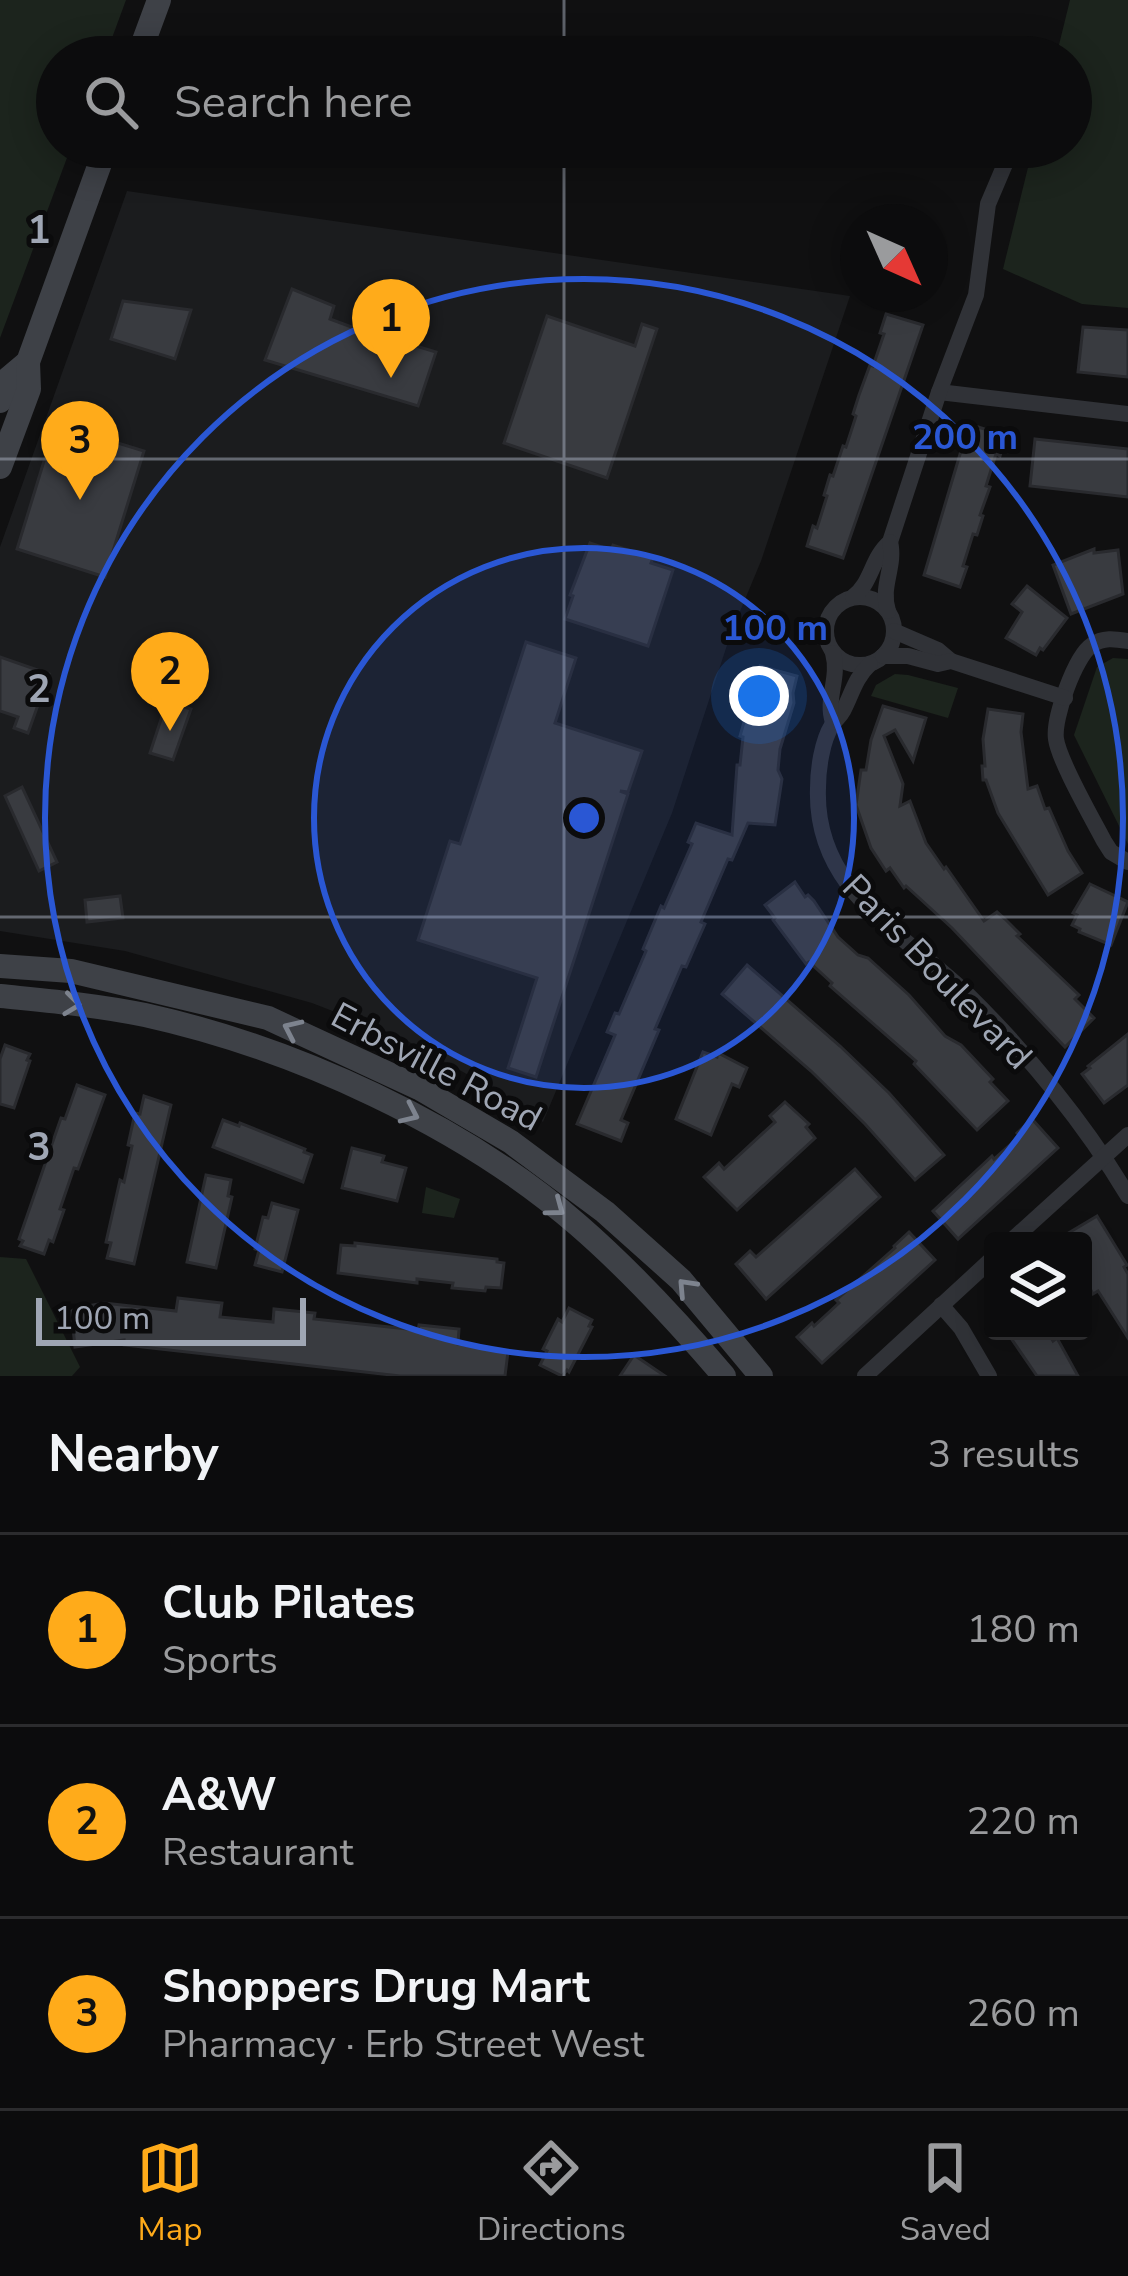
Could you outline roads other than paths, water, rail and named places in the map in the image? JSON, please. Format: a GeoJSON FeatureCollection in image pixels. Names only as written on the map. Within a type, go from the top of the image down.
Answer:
{"type":"FeatureCollection","features":[{"type":"Feature","properties":{"kind":"main road"},"geometry":{"type":"LineString","coordinates":[[146,36],[159,0]]}},
{"type":"Feature","properties":{"kind":"main road"},"geometry":{"type":"LineString","coordinates":[[0,467],[29,389],[28,362],[98,168]]}},
{"type":"Feature","properties":{"kind":"main road"},"geometry":{"type":"LineString","coordinates":[[0,401],[9,378],[28,362]]}},
{"type":"Feature","properties":{"kind":"main road","name":"Erbsville Road"},"geometry":{"type":"LineString","coordinates":[[0,966],[71,971],[268,1018],[418,1088],[511,1142],[605,1212],[681,1280],[761,1376]]}},
{"type":"Feature","properties":{"kind":"main road","name":"Erbsville Road"},"geometry":{"type":"LineString","coordinates":[[0,996],[107,1009],[206,1031],[318,1071],[428,1123],[501,1166],[576,1223],[662,1304],[724,1376]]}},
{"type":"Feature","properties":{"kind":"street"},"geometry":{"type":"LineString","coordinates":[[951,662],[938,664],[908,656],[853,664],[833,652],[826,634],[829,617],[862,589],[877,556],[890,542],[976,295],[988,203],[1003,168]]}},
{"type":"Feature","properties":{"kind":"street"},"geometry":{"type":"LineString","coordinates":[[939,392],[1128,414]]}},
{"type":"Feature","properties":{"kind":"street"},"geometry":{"type":"LineString","coordinates":[[876,660],[891,645],[894,631],[884,589],[893,556],[890,542]]}},
{"type":"Feature","properties":{"kind":"street"},"geometry":{"type":"LineString","coordinates":[[853,598],[872,599],[888,611]]}},
{"type":"Feature","properties":{"kind":"street"},"geometry":{"type":"LineString","coordinates":[[894,631],[938,650],[951,662],[1065,698]]}},
{"type":"Feature","properties":{"kind":"street"},"geometry":{"type":"LineString","coordinates":[[1128,641],[1105,639],[1080,657],[1057,725],[1057,745],[1103,841],[1128,862]]}},
{"type":"Feature","properties":{"kind":"street","name":"Paris Boulevard"},"geometry":{"type":"LineString","coordinates":[[833,652],[837,672],[829,704],[832,722],[819,770],[818,797],[823,836],[843,879],[868,909],[968,995],[1028,1061],[1105,1156],[1128,1196]]}},
{"type":"Feature","properties":{"kind":"street","name":"Paris Boulevard"},"geometry":{"type":"LineString","coordinates":[[832,722],[842,715],[855,681],[876,660]]}},
{"type":"Feature","properties":{"kind":"street"},"geometry":{"type":"LineString","coordinates":[[1021,1232],[1128,1135]]}},
{"type":"Feature","properties":{"kind":"street"},"geometry":{"type":"LineString","coordinates":[[865,1376],[984,1266]]}},
{"type":"Feature","properties":{"kind":"street"},"geometry":{"type":"LineString","coordinates":[[941,1305],[961,1328],[989,1376]]}},
{"type":"Feature","properties":{"kind":"place","name":"Club Pilates"},"geometry":{"type":"Point","coordinates":[391,378]}},
{"type":"Feature","properties":{"kind":"place","name":"Shoppers Drug Mart"},"geometry":{"type":"Point","coordinates":[80,500]}},
{"type":"Feature","properties":{"kind":"place","name":"A&W"},"geometry":{"type":"Point","coordinates":[170,731]}}]}
